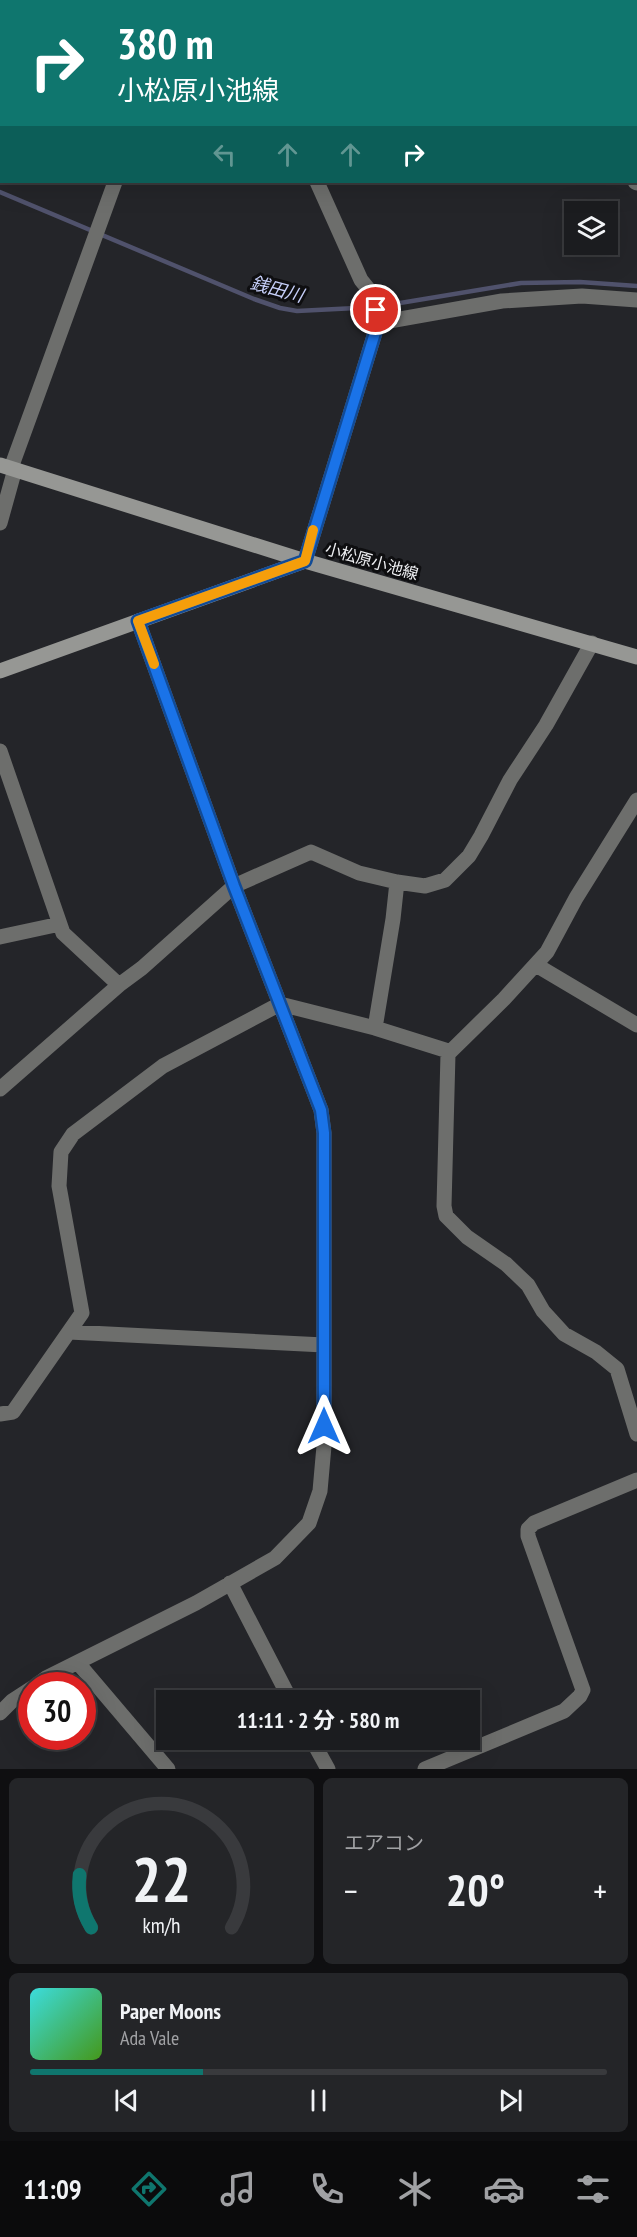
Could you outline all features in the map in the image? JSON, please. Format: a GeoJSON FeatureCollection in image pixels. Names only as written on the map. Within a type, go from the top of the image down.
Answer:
{"type":"FeatureCollection","features":[{"type":"Feature","properties":{"kind":"main road"},"geometry":{"type":"LineString","coordinates":[[9,467],[305,561]]}},
{"type":"Feature","properties":{"kind":"main road","name":"小松原小池線"},"geometry":{"type":"LineString","coordinates":[[0,671],[305,561],[637,657]]}},
{"type":"Feature","properties":{"kind":"street"},"geometry":{"type":"LineString","coordinates":[[0,523],[9,467],[115,183]]}},
{"type":"Feature","properties":{"kind":"street"},"geometry":{"type":"LineString","coordinates":[[305,561],[378,323],[374,296],[361,280],[318,183]]}},
{"type":"Feature","properties":{"kind":"street"},"geometry":{"type":"LineString","coordinates":[[378,323],[502,301],[582,296],[637,300]]}},
{"type":"Feature","properties":{"kind":"street"},"geometry":{"type":"LineString","coordinates":[[61,1672],[196,1603],[274,1558],[309,1523],[320,1491],[324,1446],[324,1133],[321,1110],[234,886],[138,621]]}},
{"type":"Feature","properties":{"kind":"street"},"geometry":{"type":"LineString","coordinates":[[0,1089],[234,886],[311,852],[359,873],[397,882],[425,886],[444,880],[468,856],[510,780],[546,725],[592,643]]}},
{"type":"Feature","properties":{"kind":"street"},"geometry":{"type":"LineString","coordinates":[[0,751],[63,933],[119,986]]}},
{"type":"Feature","properties":{"kind":"street"},"geometry":{"type":"LineString","coordinates":[[637,800],[576,898],[547,952],[448,1054],[444,1206],[446,1216],[467,1237],[506,1264],[528,1285],[543,1311],[564,1334],[596,1352],[617,1370],[637,1434]]}},
{"type":"Feature","properties":{"kind":"street"},"geometry":{"type":"LineString","coordinates":[[375,1028],[397,882]]}},
{"type":"Feature","properties":{"kind":"street"},"geometry":{"type":"LineString","coordinates":[[0,937],[60,924]]}},
{"type":"Feature","properties":{"kind":"street"},"geometry":{"type":"LineString","coordinates":[[536,965],[637,1025]]}},
{"type":"Feature","properties":{"kind":"street"},"geometry":{"type":"LineString","coordinates":[[0,1414],[13,1412],[82,1313],[59,1186],[61,1152],[73,1134],[163,1066],[280,1004],[375,1028],[445,1050],[448,1054]]}},
{"type":"Feature","properties":{"kind":"street"},"geometry":{"type":"LineString","coordinates":[[69,1332],[324,1345]]}},
{"type":"Feature","properties":{"kind":"street"},"geometry":{"type":"LineString","coordinates":[[425,1769],[564,1711],[580,1696],[583,1690],[528,1536],[528,1529],[534,1523],[637,1480]]}},
{"type":"Feature","properties":{"kind":"street"},"geometry":{"type":"LineString","coordinates":[[230,1583],[285,1690]]}},
{"type":"Feature","properties":{"kind":"street"},"geometry":{"type":"LineString","coordinates":[[78,1663],[168,1769]]}},
{"type":"Feature","properties":{"kind":"street"},"geometry":{"type":"LineString","coordinates":[[0,1713],[18,1697]]}},
{"type":"Feature","properties":{"kind":"street"},"geometry":{"type":"LineString","coordinates":[[318,1750],[328,1769]]}},
{"type":"Feature","properties":{"kind":"waterway","name":"銭田川"},"geometry":{"type":"LineString","coordinates":[[0,192],[254,299],[297,311],[376,307],[521,283],[580,282],[637,286]]}},
{"type":"Feature","properties":{"kind":"slow traffic"},"geometry":{"type":"LineString","coordinates":[[154,664],[138,621],[305,561],[313,530]]}},
{"type":"Feature","properties":{"kind":"route"},"geometry":{"type":"LineString","coordinates":[[324,1426],[324,1133],[321,1110],[234,886],[138,621],[305,561],[378,323],[376,310]]}}]}
